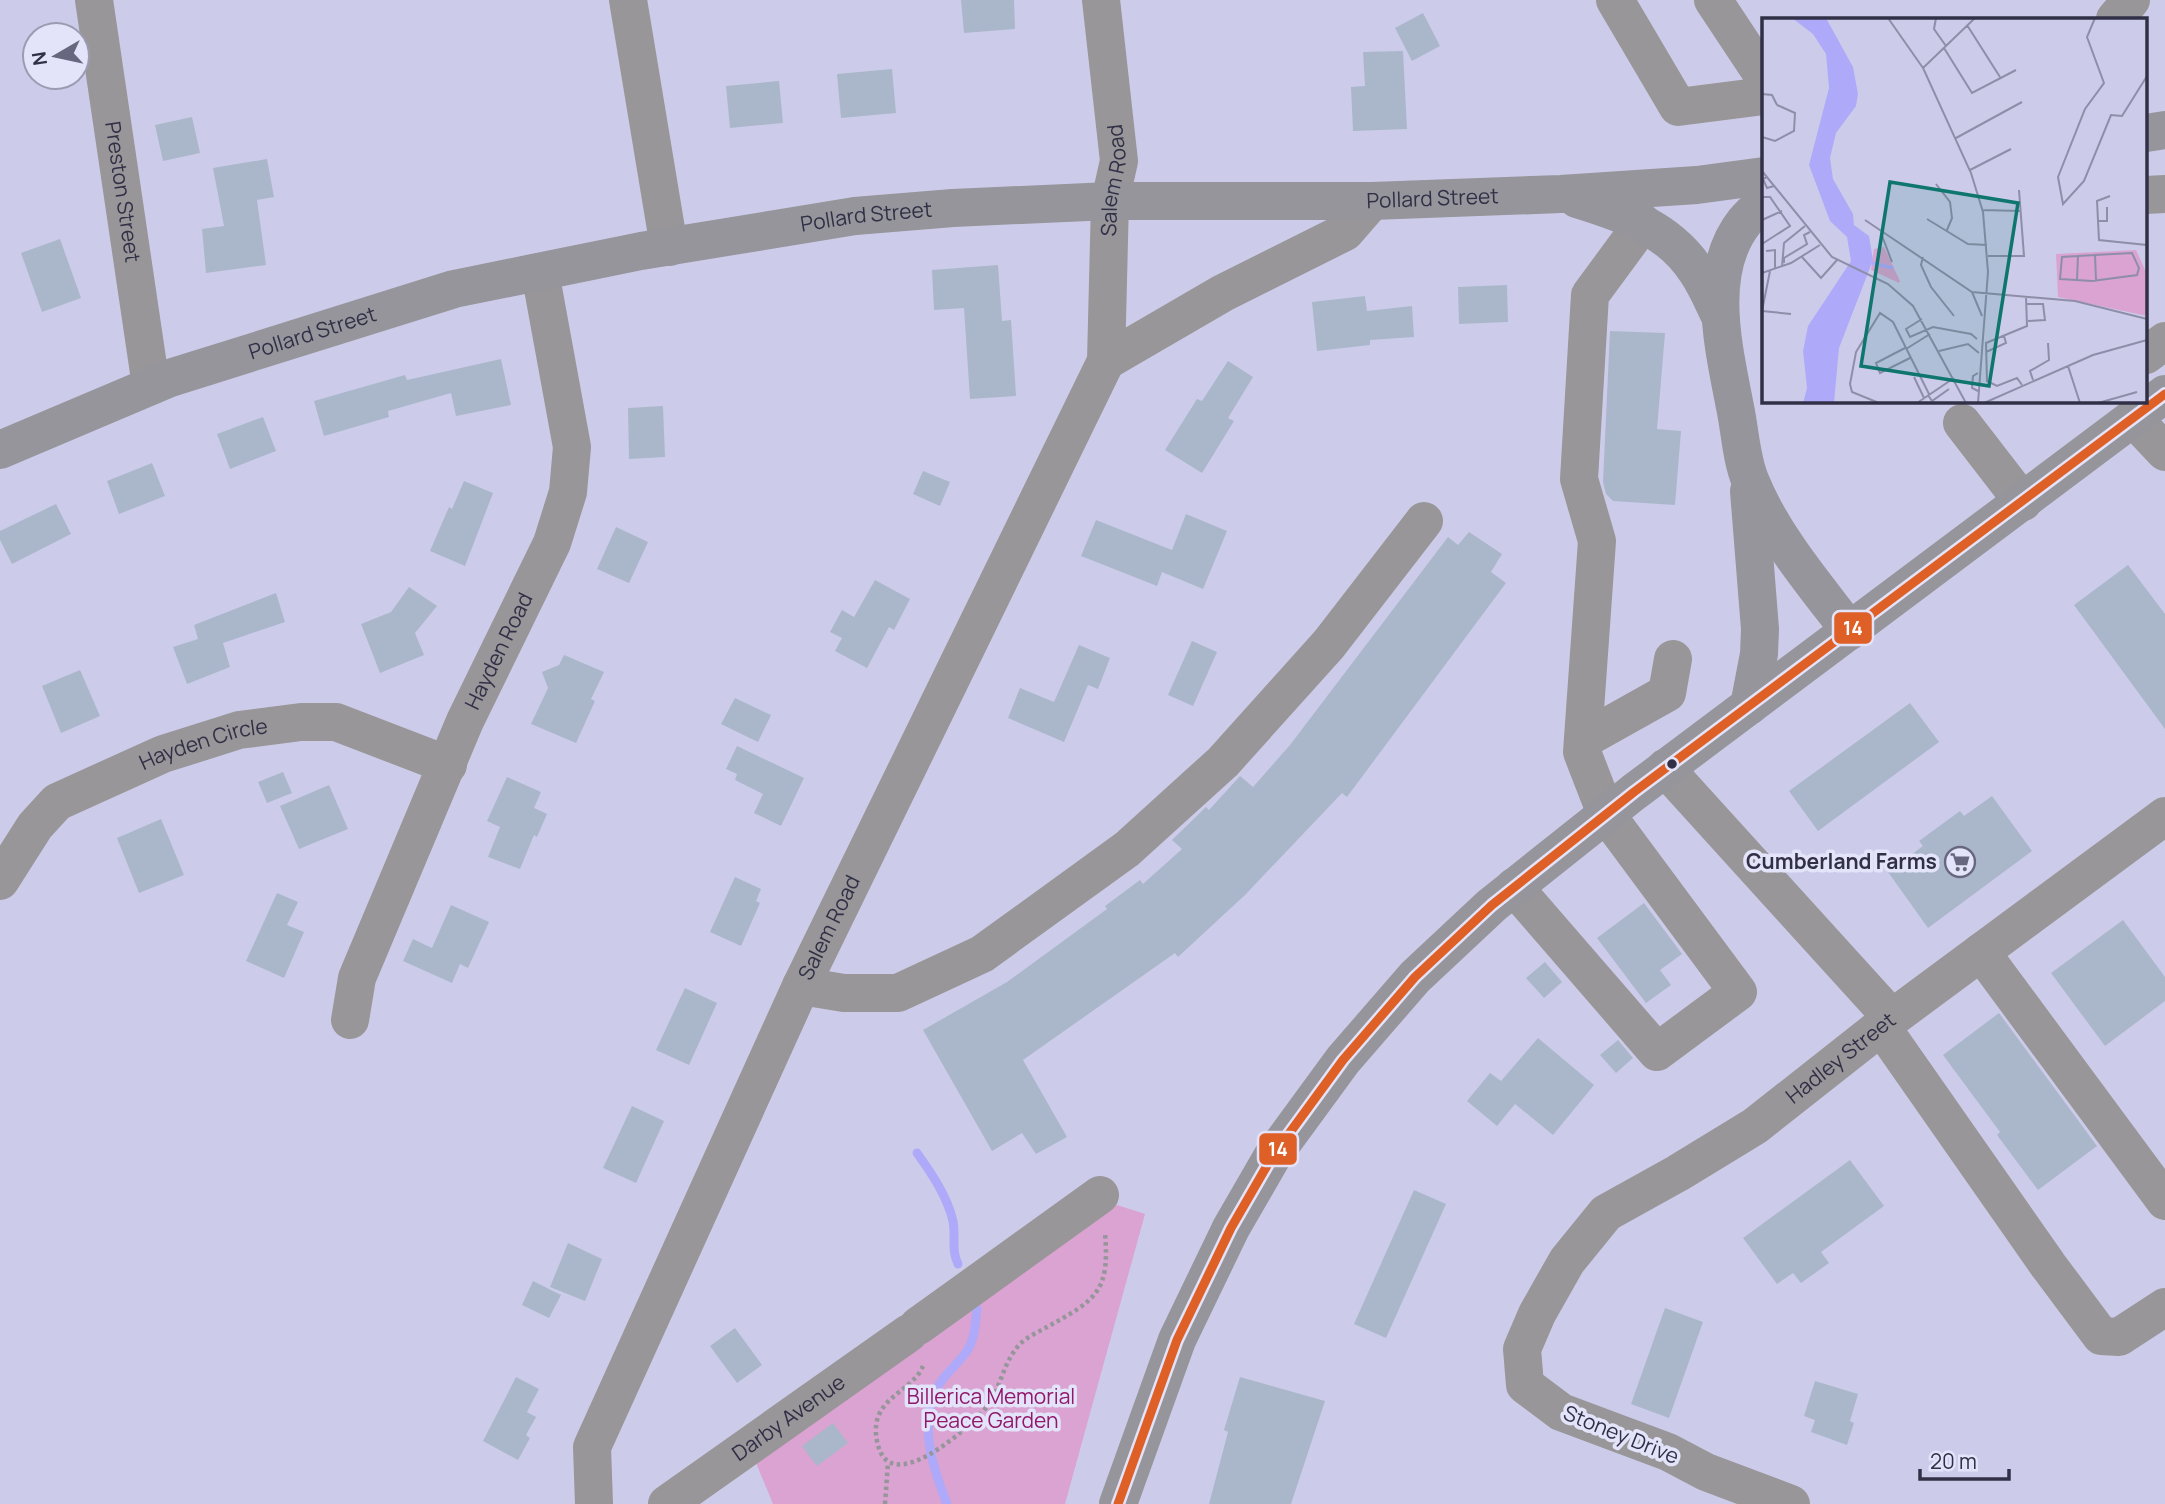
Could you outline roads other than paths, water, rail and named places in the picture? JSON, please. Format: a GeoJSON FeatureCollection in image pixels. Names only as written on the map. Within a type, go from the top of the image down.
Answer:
{"type":"FeatureCollection","features":[{"type":"Feature","properties":{"kind":"main road","name":"Pollard Street"},"geometry":{"type":"LineString","coordinates":[[0,450],[151,386],[302,335],[454,289],[669,247],[855,216],[953,208],[1110,201],[1372,201],[1561,194],[1697,185],[1762,176]]}},
{"type":"Feature","properties":{"kind":"main road"},"geometry":{"type":"LineString","coordinates":[[1561,194],[1602,206],[1660,233],[1697,271],[1720,316]]}},
{"type":"Feature","properties":{"kind":"main road"},"geometry":{"type":"LineString","coordinates":[[1749,706],[1759,654],[1760,629],[1749,478],[1720,316],[1723,272],[1733,242],[1744,222],[1762,204]]}},
{"type":"Feature","properties":{"kind":"main road"},"geometry":{"type":"LineString","coordinates":[[1118,1504],[1177,1340],[1231,1228],[1272,1157],[1343,1060],[1415,977],[1492,905],[1606,814],[2023,502],[2146,406]]}},
{"type":"Feature","properties":{"kind":"main road"},"geometry":{"type":"LineString","coordinates":[[1749,478],[1771,522],[1850,631]]}},
{"type":"Feature","properties":{"kind":"street","name":"Preston Street"},"geometry":{"type":"LineString","coordinates":[[94,0],[151,386]]}},
{"type":"Feature","properties":{"kind":"street"},"geometry":{"type":"LineString","coordinates":[[628,0],[669,247]]}},
{"type":"Feature","properties":{"kind":"street","name":"Salem Road"},"geometry":{"type":"LineString","coordinates":[[594,1504],[592,1447],[801,986],[1106,361],[1110,201],[1119,160],[1101,0]]}},
{"type":"Feature","properties":{"kind":"street"},"geometry":{"type":"LineString","coordinates":[[1615,0],[1678,107],[1762,96]]}},
{"type":"Feature","properties":{"kind":"street"},"geometry":{"type":"LineString","coordinates":[[1713,0],[1762,74]]}},
{"type":"Feature","properties":{"kind":"street"},"geometry":{"type":"LineString","coordinates":[[2116,18],[2131,0]]}},
{"type":"Feature","properties":{"kind":"street"},"geometry":{"type":"LineString","coordinates":[[1106,361],[1223,293],[1345,232],[1372,201]]}},
{"type":"Feature","properties":{"kind":"street"},"geometry":{"type":"LineString","coordinates":[[1514,887],[1657,1052],[1738,992],[1606,814],[1582,752],[1597,541],[1579,479],[1590,295],[1643,223]]}},
{"type":"Feature","properties":{"kind":"street","name":"Hayden Road"},"geometry":{"type":"LineString","coordinates":[[350,1020],[357,978],[466,721],[552,543],[568,492],[572,447],[540,271]]}},
{"type":"Feature","properties":{"kind":"street"},"geometry":{"type":"LineString","coordinates":[[2148,354],[2165,341]]}},
{"type":"Feature","properties":{"kind":"street"},"geometry":{"type":"LineString","coordinates":[[2146,406],[2165,452]]}},
{"type":"Feature","properties":{"kind":"street"},"geometry":{"type":"LineString","coordinates":[[1962,423],[2023,502]]}},
{"type":"Feature","properties":{"kind":"street"},"geometry":{"type":"LineString","coordinates":[[801,986],[844,993],[898,993],[982,954],[1127,849],[1223,762],[1329,644],[1424,521]]}},
{"type":"Feature","properties":{"kind":"street"},"geometry":{"type":"LineString","coordinates":[[1583,740],[1667,693],[1673,659]]}},
{"type":"Feature","properties":{"kind":"street","name":"Hayden Circle"},"geometry":{"type":"LineString","coordinates":[[0,881],[35,826],[57,802],[163,754],[239,730],[301,722],[336,722],[448,765]]}},
{"type":"Feature","properties":{"kind":"street"},"geometry":{"type":"LineString","coordinates":[[1665,768],[1886,1022],[2048,1265],[2101,1336],[2119,1338],[2165,1307]]}},
{"type":"Feature","properties":{"kind":"street","name":"Hadley Street"},"geometry":{"type":"LineString","coordinates":[[1538,1314],[1567,1261],[1606,1213],[1755,1126],[1886,1022],[2165,816]]}},
{"type":"Feature","properties":{"kind":"street"},"geometry":{"type":"LineString","coordinates":[[1981,952],[2165,1202]]}},
{"type":"Feature","properties":{"kind":"street","name":"Darby Avenue"},"geometry":{"type":"LineString","coordinates":[[667,1504],[921,1325],[1095,1198]]}},
{"type":"Feature","properties":{"kind":"street","name":"Stoney Drive"},"geometry":{"type":"LineString","coordinates":[[1538,1314],[1522,1349],[1525,1385],[1561,1412],[1668,1452],[1706,1472],[1791,1504]]}},
{"type":"Feature","properties":{"kind":"waterway"},"geometry":{"type":"LineString","coordinates":[[917,1153],[947,1203],[953,1221],[958,1264]]}},
{"type":"Feature","properties":{"kind":"waterway"},"geometry":{"type":"LineString","coordinates":[[947,1504],[936,1474],[929,1442],[930,1410],[942,1380],[970,1345],[977,1309]]}},
{"type":"Feature","properties":{"kind":"place","name":"Cumberland Farms"},"geometry":{"type":"Point","coordinates":[1960,862]}},
{"type":"Feature","properties":{"kind":"park label","name":"Billerica Memorial Peace Garden"},"geometry":{"type":"Point","coordinates":[991,1409]}}]}
